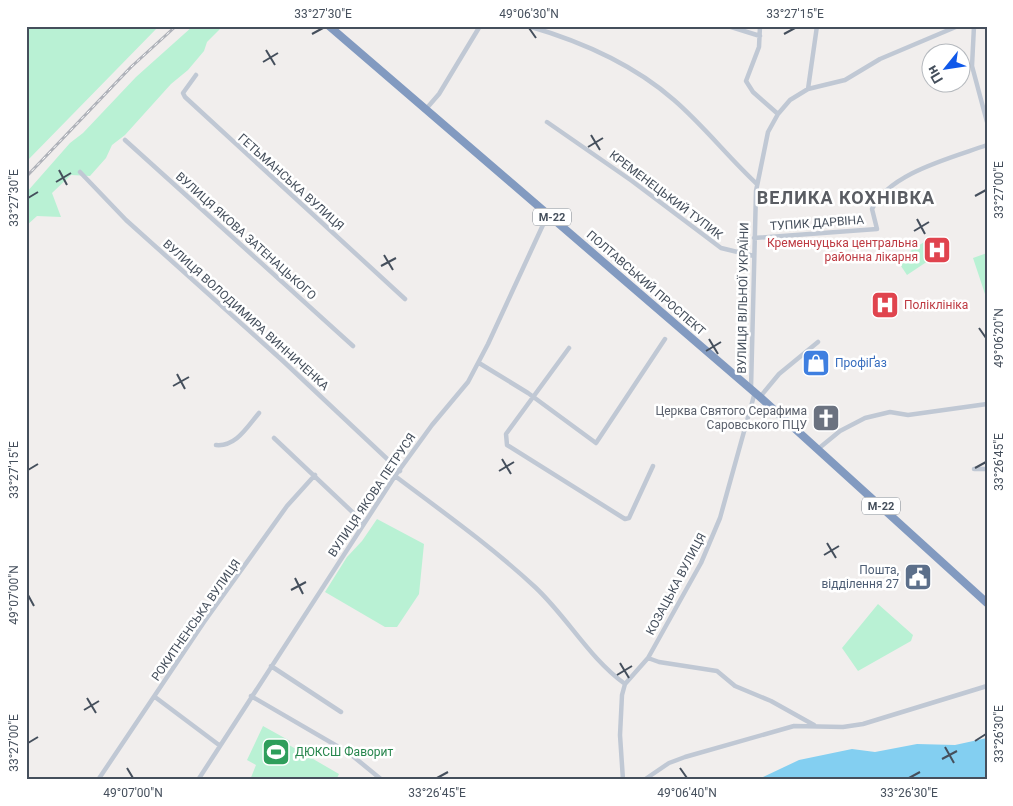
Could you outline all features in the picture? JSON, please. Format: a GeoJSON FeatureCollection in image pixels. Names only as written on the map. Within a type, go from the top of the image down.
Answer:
{"type":"FeatureCollection","features":[{"type":"Feature","properties":{"kind":"highway","name":"ПОЛТАВСЬКИЙ ПРОСПЕКТ"},"geometry":{"type":"LineString","coordinates":[[329,26],[756,392],[987,603]]}},
{"type":"Feature","properties":{"kind":"street"},"geometry":{"type":"LineString","coordinates":[[426,109],[443,87],[480,26]]}},
{"type":"Feature","properties":{"kind":"street"},"geometry":{"type":"LineString","coordinates":[[528,26],[585,47],[648,78],[674,100],[757,184]]}},
{"type":"Feature","properties":{"kind":"street"},"geometry":{"type":"LineString","coordinates":[[728,26],[760,36]]}},
{"type":"Feature","properties":{"kind":"street"},"geometry":{"type":"LineString","coordinates":[[760,26],[759,47],[746,82],[753,92],[778,114]]}},
{"type":"Feature","properties":{"kind":"street"},"geometry":{"type":"LineString","coordinates":[[808,89],[817,26]]}},
{"type":"Feature","properties":{"kind":"street","name":"ВУЛИЦЯ ВІЛЬНОЇ УКРАЇНИ"},"geometry":{"type":"LineString","coordinates":[[756,392],[754,238],[757,184],[768,132],[778,114],[790,100],[808,89],[845,80],[880,59],[958,26]]}},
{"type":"Feature","properties":{"kind":"street"},"geometry":{"type":"LineString","coordinates":[[974,26],[972,66],[987,122]]}},
{"type":"Feature","properties":{"kind":"street","name":"ГЕТЬМАНСЬКА ВУЛИЦЯ"},"geometry":{"type":"LineString","coordinates":[[196,75],[185,88],[183,93],[185,97],[405,299]]}},
{"type":"Feature","properties":{"kind":"street","name":"КРЕМЕНЕЦЬКИЙ ТУПИК"},"geometry":{"type":"LineString","coordinates":[[547,122],[632,181],[721,248],[754,256]]}},
{"type":"Feature","properties":{"kind":"street","name":"ВУЛИЦЯ ЯКОВА ЗАТЕНАЦЬКОГО"},"geometry":{"type":"LineString","coordinates":[[125,140],[353,346]]}},
{"type":"Feature","properties":{"kind":"street","name":"ТУПИК ДАРВІНА"},"geometry":{"type":"LineString","coordinates":[[754,238],[877,229],[872,209],[884,190],[930,166],[987,145]]}},
{"type":"Feature","properties":{"kind":"street","name":"ВУЛИЦЯ ВОЛОДИМИРА ВИННИЧЕНКА"},"geometry":{"type":"LineString","coordinates":[[80,172],[126,220],[283,361],[400,470]]}},
{"type":"Feature","properties":{"kind":"street","name":"ВУЛИЦЯ ЯКОВА ПЕТРУСЯ"},"geometry":{"type":"LineString","coordinates":[[198,780],[395,476],[432,425],[468,382],[479,363],[548,214]]}},
{"type":"Feature","properties":{"kind":"street"},"geometry":{"type":"LineString","coordinates":[[479,363],[535,398],[596,443],[665,339]]}},
{"type":"Feature","properties":{"kind":"street"},"geometry":{"type":"LineString","coordinates":[[756,392],[818,342]]}},
{"type":"Feature","properties":{"kind":"street"},"geometry":{"type":"LineString","coordinates":[[569,348],[535,398],[506,434],[507,445],[625,519],[630,518],[653,466]]}},
{"type":"Feature","properties":{"kind":"street","name":"КОЗАЦЬКА ВУЛИЦЯ"},"geometry":{"type":"LineString","coordinates":[[625,684],[648,658],[711,540],[726,497],[756,392]]}},
{"type":"Feature","properties":{"kind":"street"},"geometry":{"type":"LineString","coordinates":[[818,449],[840,430],[864,418],[890,412],[908,415],[987,404]]}},
{"type":"Feature","properties":{"kind":"street"},"geometry":{"type":"LineString","coordinates":[[216,444],[225,446],[235,441],[259,413]]}},
{"type":"Feature","properties":{"kind":"street"},"geometry":{"type":"LineString","coordinates":[[274,438],[315,475],[364,524]]}},
{"type":"Feature","properties":{"kind":"street"},"geometry":{"type":"LineString","coordinates":[[974,469],[987,470]]}},
{"type":"Feature","properties":{"kind":"street","name":"РОКИТНЕНСЬКА ВУЛИЦЯ"},"geometry":{"type":"LineString","coordinates":[[98,780],[204,622],[287,506],[315,475]]}},
{"type":"Feature","properties":{"kind":"street"},"geometry":{"type":"LineString","coordinates":[[395,476],[536,587],[553,604],[601,665],[625,684],[622,695],[620,735],[623,780]]}},
{"type":"Feature","properties":{"kind":"street"},"geometry":{"type":"LineString","coordinates":[[648,658],[659,662],[717,671],[735,686],[771,701],[815,726]]}},
{"type":"Feature","properties":{"kind":"street"},"geometry":{"type":"LineString","coordinates":[[271,666],[341,712]]}},
{"type":"Feature","properties":{"kind":"street"},"geometry":{"type":"LineString","coordinates":[[644,780],[669,764],[685,758],[794,726],[843,727],[863,724],[987,686]]}},
{"type":"Feature","properties":{"kind":"street"},"geometry":{"type":"LineString","coordinates":[[251,696],[349,753],[382,780]]}},
{"type":"Feature","properties":{"kind":"street"},"geometry":{"type":"LineString","coordinates":[[155,697],[219,745]]}},
{"type":"Feature","properties":{"kind":"green space"},"geometry":{"type":"Polygon","coordinates":[[[26,26],[159,26],[26,162],[26,26]]]}},
{"type":"Feature","properties":{"kind":"green space"},"geometry":{"type":"Polygon","coordinates":[[[193,26],[223,26],[207,42],[204,51],[188,70],[171,84],[125,135],[112,145],[106,158],[90,176],[71,175],[52,193],[61,217],[37,216],[26,226],[26,193],[70,143],[83,133],[136,77],[193,26]]]}},
{"type":"Feature","properties":{"kind":"green space"},"geometry":{"type":"Polygon","coordinates":[[[924,242],[934,257],[907,275],[897,260],[924,242]]]}},
{"type":"Feature","properties":{"kind":"green space"},"geometry":{"type":"Polygon","coordinates":[[[987,253],[987,293],[985,294],[973,258],[987,253]]]}},
{"type":"Feature","properties":{"kind":"green space"},"geometry":{"type":"Polygon","coordinates":[[[377,519],[424,544],[419,594],[397,627],[385,627],[325,592],[347,557],[362,541],[377,519]]]}},
{"type":"Feature","properties":{"kind":"green space"},"geometry":{"type":"Polygon","coordinates":[[[878,604],[913,635],[911,641],[858,671],[842,648],[878,604]]]}},
{"type":"Feature","properties":{"kind":"green space","name":"ДЮКСШ Фаворит"},"geometry":{"type":"Polygon","coordinates":[[[263,726],[290,741],[289,745],[339,774],[336,780],[250,780],[256,765],[247,760],[263,726]]]}},
{"type":"Feature","properties":{"kind":"water"},"geometry":{"type":"Polygon","coordinates":[[[987,738],[987,780],[757,780],[799,760],[852,749],[875,752],[917,744],[955,745],[987,738]]]}},
{"type":"Feature","properties":{"kind":"railway"},"geometry":{"type":"LineString","coordinates":[[26,177],[131,67],[176,26]]}},
{"type":"Feature","properties":{"kind":"place","name":"Кременчуцька центральна районна лікарня"},"geometry":{"type":"Point","coordinates":[937,250]}},
{"type":"Feature","properties":{"kind":"place","name":"Поліклініка"},"geometry":{"type":"Point","coordinates":[885,305]}},
{"type":"Feature","properties":{"kind":"place","name":"ПрофіҐаз"},"geometry":{"type":"Point","coordinates":[816,363]}},
{"type":"Feature","properties":{"kind":"place","name":"Церква Святого Серафима Саровського ПЦУ"},"geometry":{"type":"Point","coordinates":[826,418]}},
{"type":"Feature","properties":{"kind":"place","name":"Пошта, відділення 27"},"geometry":{"type":"Point","coordinates":[918,577]}},
{"type":"Feature","properties":{"kind":"place","name":"ДЮКСШ Фаворит"},"geometry":{"type":"Point","coordinates":[276,752]}},
{"type":"Feature","properties":{"kind":"district","name":"ВЕЛИКА КОХНІВКА"},"geometry":{"type":"Point","coordinates":[846,197]}}]}
